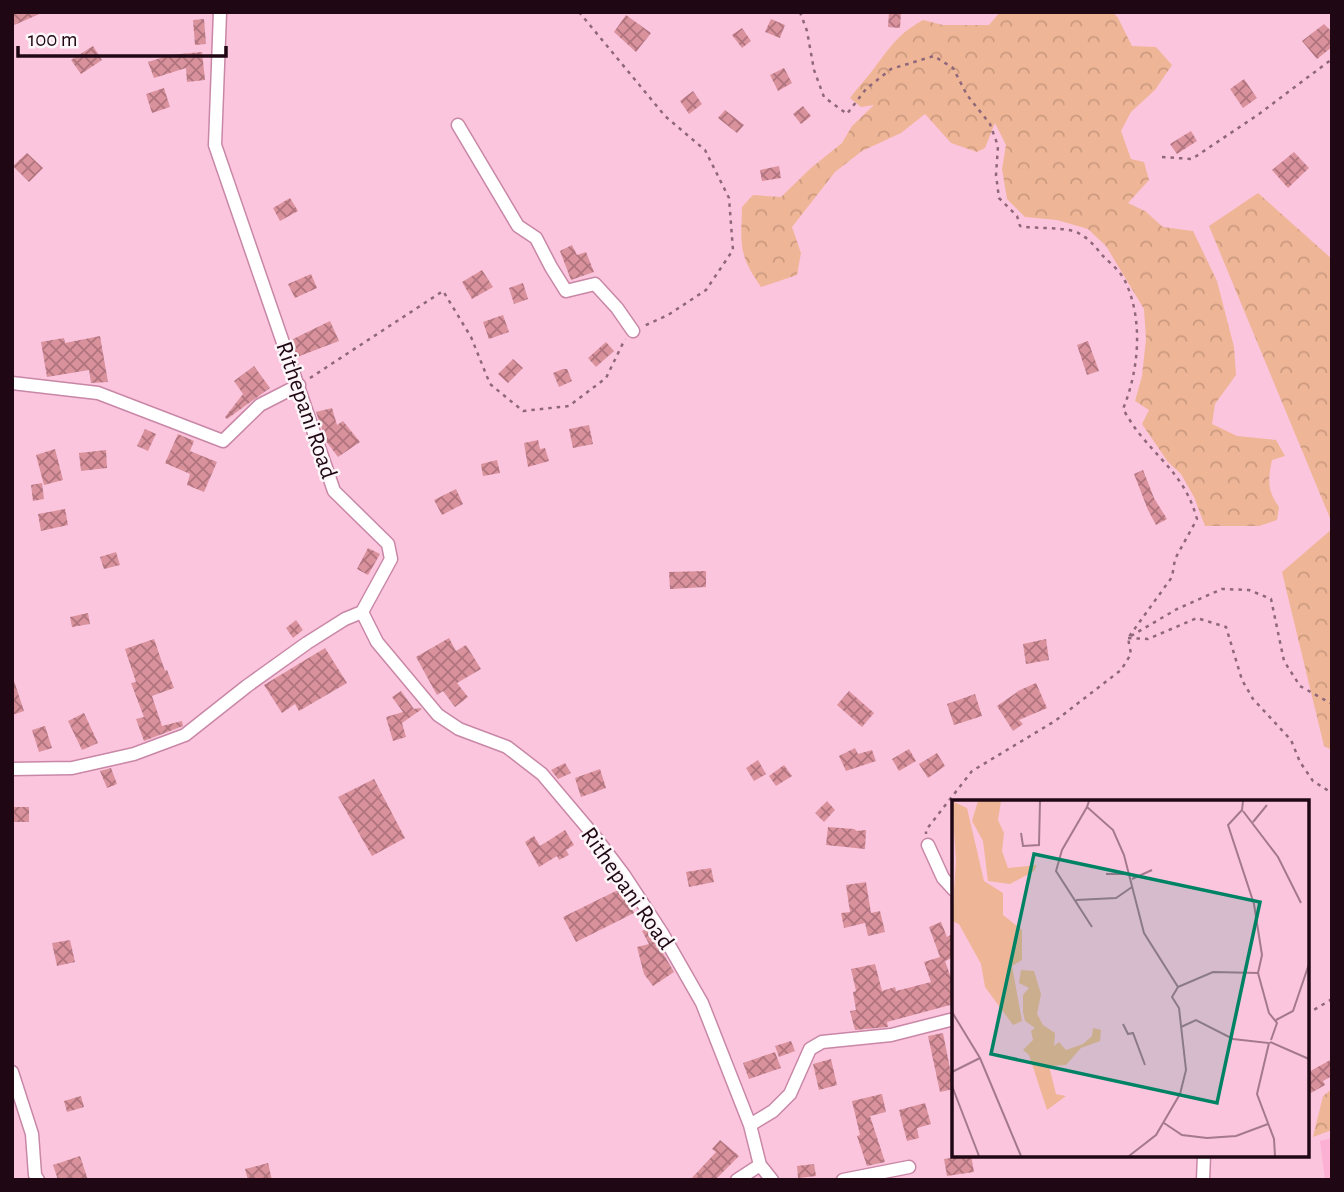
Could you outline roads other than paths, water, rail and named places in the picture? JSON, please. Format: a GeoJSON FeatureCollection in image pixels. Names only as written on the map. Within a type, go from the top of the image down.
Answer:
{"type":"FeatureCollection","features":[{"type":"Feature","properties":{"kind":"street","name":"Rithepani Road"},"geometry":{"type":"LineString","coordinates":[[220,12],[215,145],[334,491],[388,544],[390,559],[362,612],[377,642],[438,715],[459,729],[507,747],[542,774],[596,838],[662,933],[702,1003],[750,1125],[760,1165],[772,1180]]}},
{"type":"Feature","properties":{"kind":"street"},"geometry":{"type":"LineString","coordinates":[[458,125],[518,226],[536,239],[566,291],[595,284],[633,331]]}},
{"type":"Feature","properties":{"kind":"street"},"geometry":{"type":"LineString","coordinates":[[12,383],[98,393],[223,441],[260,405],[299,385]]}},
{"type":"Feature","properties":{"kind":"street"},"geometry":{"type":"LineString","coordinates":[[12,769],[72,768],[134,754],[185,734],[247,685],[307,643],[345,618],[362,612]]}},
{"type":"Feature","properties":{"kind":"street"},"geometry":{"type":"LineString","coordinates":[[928,845],[943,878],[952,888]]}},
{"type":"Feature","properties":{"kind":"street"},"geometry":{"type":"LineString","coordinates":[[750,1125],[773,1111],[790,1094],[810,1049],[822,1042],[891,1035],[952,1020]]}},
{"type":"Feature","properties":{"kind":"street"},"geometry":{"type":"LineString","coordinates":[[12,1072],[19,1085],[32,1134],[35,1175],[38,1180]]}},
{"type":"Feature","properties":{"kind":"street"},"geometry":{"type":"LineString","coordinates":[[1203,1180],[1205,1157]]}},
{"type":"Feature","properties":{"kind":"street"},"geometry":{"type":"LineString","coordinates":[[737,1180],[760,1165]]}},
{"type":"Feature","properties":{"kind":"street"},"geometry":{"type":"LineString","coordinates":[[843,1180],[909,1167]]}}]}
